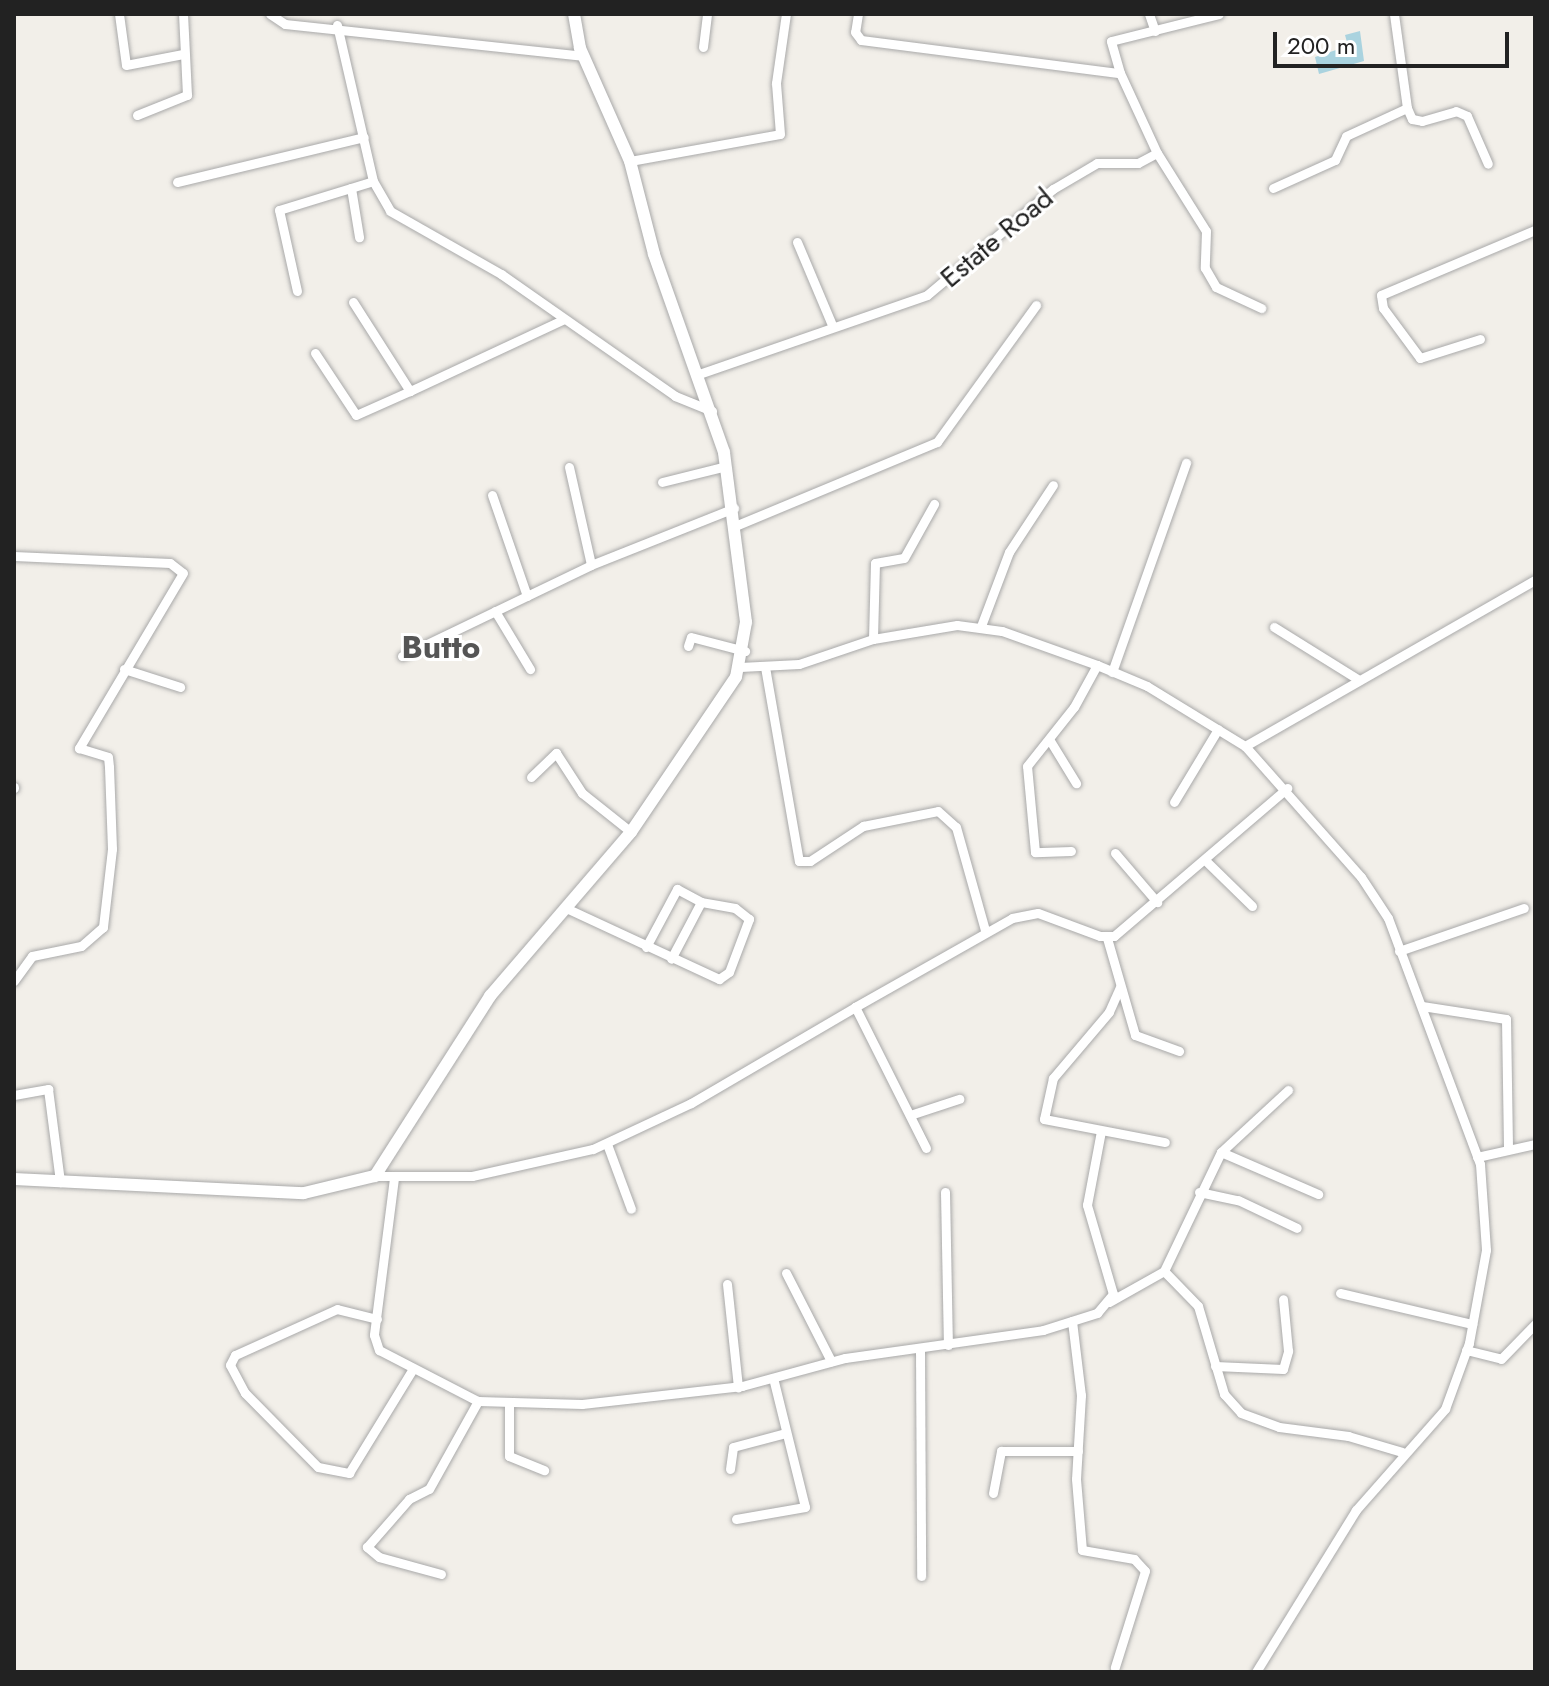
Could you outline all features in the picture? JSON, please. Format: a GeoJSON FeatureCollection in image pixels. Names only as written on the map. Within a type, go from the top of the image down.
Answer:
{"type":"FeatureCollection","features":[{"type":"Feature","properties":{"kind":"street"},"geometry":{"type":"LineString","coordinates":[[119,14],[126,65],[183,54]]}},
{"type":"Feature","properties":{"kind":"street"},"geometry":{"type":"LineString","coordinates":[[137,115],[185,97],[183,14]]}},
{"type":"Feature","properties":{"kind":"street"},"geometry":{"type":"LineString","coordinates":[[270,14],[285,24],[337,25],[584,56]]}},
{"type":"Feature","properties":{"kind":"street"},"geometry":{"type":"LineString","coordinates":[[375,1176],[490,996],[631,832],[715,715],[745,651],[734,508],[712,411],[654,254],[630,161],[584,56],[574,14]]}},
{"type":"Feature","properties":{"kind":"street"},"geometry":{"type":"LineString","coordinates":[[703,47],[707,14]]}},
{"type":"Feature","properties":{"kind":"street"},"geometry":{"type":"LineString","coordinates":[[630,161],[780,134],[776,83],[786,14]]}},
{"type":"Feature","properties":{"kind":"street"},"geometry":{"type":"LineString","coordinates":[[858,14],[855,32],[861,40],[1120,73]]}},
{"type":"Feature","properties":{"kind":"street"},"geometry":{"type":"LineString","coordinates":[[1149,14],[1155,31]]}},
{"type":"Feature","properties":{"kind":"street"},"geometry":{"type":"LineString","coordinates":[[1219,14],[1111,41],[1120,73],[1157,153],[1206,231],[1205,268],[1216,287],[1261,308]]}},
{"type":"Feature","properties":{"kind":"street"},"geometry":{"type":"LineString","coordinates":[[1394,14],[1407,108],[1412,119],[1422,121],[1456,111],[1467,116],[1488,164]]}},
{"type":"Feature","properties":{"kind":"street"},"geometry":{"type":"LineString","coordinates":[[337,25],[373,181],[396,217],[501,274],[562,320],[675,396],[712,411]]}},
{"type":"Feature","properties":{"kind":"street"},"geometry":{"type":"LineString","coordinates":[[1273,188],[1335,160],[1346,136],[1407,108]]}},
{"type":"Feature","properties":{"kind":"street"},"geometry":{"type":"LineString","coordinates":[[177,182],[364,137]]}},
{"type":"Feature","properties":{"kind":"street","name":"Estate Road"},"geometry":{"type":"LineString","coordinates":[[699,374],[940,287],[1015,218],[1097,163],[1138,163],[1157,153]]}},
{"type":"Feature","properties":{"kind":"street"},"geometry":{"type":"LineString","coordinates":[[297,291],[279,210],[373,181]]}},
{"type":"Feature","properties":{"kind":"street"},"geometry":{"type":"LineString","coordinates":[[351,188],[359,237]]}},
{"type":"Feature","properties":{"kind":"street"},"geometry":{"type":"LineString","coordinates":[[1480,339],[1420,358],[1383,308],[1381,295],[1535,230]]}},
{"type":"Feature","properties":{"kind":"street"},"geometry":{"type":"LineString","coordinates":[[797,242],[832,325]]}},
{"type":"Feature","properties":{"kind":"street"},"geometry":{"type":"LineString","coordinates":[[353,302],[410,391]]}},
{"type":"Feature","properties":{"kind":"street"},"geometry":{"type":"LineString","coordinates":[[735,526],[937,442],[1036,305]]}},
{"type":"Feature","properties":{"kind":"street"},"geometry":{"type":"LineString","coordinates":[[315,353],[356,415],[562,320]]}},
{"type":"Feature","properties":{"kind":"street"},"geometry":{"type":"LineString","coordinates":[[1112,672],[1186,463]]}},
{"type":"Feature","properties":{"kind":"street"},"geometry":{"type":"LineString","coordinates":[[662,482],[726,466]]}},
{"type":"Feature","properties":{"kind":"street"},"geometry":{"type":"LineString","coordinates":[[569,467],[591,565]]}},
{"type":"Feature","properties":{"kind":"street"},"geometry":{"type":"LineString","coordinates":[[981,626],[1009,552],[1053,485]]}},
{"type":"Feature","properties":{"kind":"street"},"geometry":{"type":"LineString","coordinates":[[492,495],[527,596]]}},
{"type":"Feature","properties":{"kind":"street"},"geometry":{"type":"LineString","coordinates":[[873,639],[875,563],[904,558],[934,504]]}},
{"type":"Feature","properties":{"kind":"street"},"geometry":{"type":"LineString","coordinates":[[402,656],[591,565],[734,508]]}},
{"type":"Feature","properties":{"kind":"street"},"geometry":{"type":"LineString","coordinates":[[14,556],[180,565],[180,584],[124,669],[79,748],[108,757],[113,815],[106,920],[81,946],[32,956],[14,981]]}},
{"type":"Feature","properties":{"kind":"street"},"geometry":{"type":"LineString","coordinates":[[1245,746],[1535,580]]}},
{"type":"Feature","properties":{"kind":"street"},"geometry":{"type":"LineString","coordinates":[[495,611],[530,669]]}},
{"type":"Feature","properties":{"kind":"street"},"geometry":{"type":"LineString","coordinates":[[740,667],[818,660],[873,639],[981,626],[1097,665],[1245,746],[1287,788],[1376,895],[1422,1006],[1477,1157],[1486,1250],[1466,1350],[1445,1409],[1402,1452],[1344,1529],[1256,1672]]}},
{"type":"Feature","properties":{"kind":"street"},"geometry":{"type":"LineString","coordinates":[[1274,627],[1359,680]]}},
{"type":"Feature","properties":{"kind":"street"},"geometry":{"type":"LineString","coordinates":[[688,646],[691,637],[745,651]]}},
{"type":"Feature","properties":{"kind":"street"},"geometry":{"type":"LineString","coordinates":[[1071,851],[1035,852],[1027,766],[1049,739],[1097,665]]}},
{"type":"Feature","properties":{"kind":"street"},"geometry":{"type":"LineString","coordinates":[[765,667],[799,861],[810,861],[863,826],[938,811],[956,827],[985,930]]}},
{"type":"Feature","properties":{"kind":"street"},"geometry":{"type":"LineString","coordinates":[[124,669],[180,687]]}},
{"type":"Feature","properties":{"kind":"street"},"geometry":{"type":"LineString","coordinates":[[1174,802],[1218,729]]}},
{"type":"Feature","properties":{"kind":"street"},"geometry":{"type":"LineString","coordinates":[[1049,739],[1076,783]]}},
{"type":"Feature","properties":{"kind":"street"},"geometry":{"type":"LineString","coordinates":[[531,777],[556,753],[588,799],[631,832]]}},
{"type":"Feature","properties":{"kind":"street"},"geometry":{"type":"LineString","coordinates":[[1107,938],[1207,862],[1287,788]]}},
{"type":"Feature","properties":{"kind":"street"},"geometry":{"type":"LineString","coordinates":[[1115,853],[1157,902]]}},
{"type":"Feature","properties":{"kind":"street"},"geometry":{"type":"LineString","coordinates":[[1207,862],[1252,906]]}},
{"type":"Feature","properties":{"kind":"street"},"geometry":{"type":"LineString","coordinates":[[566,908],[646,947],[671,959],[719,979],[729,972],[749,919],[735,908],[701,902],[677,889],[646,947]]}},
{"type":"Feature","properties":{"kind":"street"},"geometry":{"type":"LineString","coordinates":[[671,959],[701,902]]}},
{"type":"Feature","properties":{"kind":"street"},"geometry":{"type":"LineString","coordinates":[[1399,951],[1524,908]]}},
{"type":"Feature","properties":{"kind":"street"},"geometry":{"type":"LineString","coordinates":[[14,1179],[304,1193],[375,1176],[472,1176],[607,1144],[748,1072],[985,930],[1038,913],[1107,938]]}},
{"type":"Feature","properties":{"kind":"street"},"geometry":{"type":"LineString","coordinates":[[1107,938],[1135,1035],[1179,1051]]}},
{"type":"Feature","properties":{"kind":"street"},"geometry":{"type":"LineString","coordinates":[[1120,987],[1109,1012],[1053,1078],[1044,1106],[1046,1123],[1165,1142]]}},
{"type":"Feature","properties":{"kind":"street"},"geometry":{"type":"LineString","coordinates":[[1422,1006],[1506,1019],[1508,1147]]}},
{"type":"Feature","properties":{"kind":"street"},"geometry":{"type":"LineString","coordinates":[[855,1007],[926,1148]]}},
{"type":"Feature","properties":{"kind":"street"},"geometry":{"type":"LineString","coordinates":[[14,1095],[48,1089],[60,1182]]}},
{"type":"Feature","properties":{"kind":"street"},"geometry":{"type":"LineString","coordinates":[[394,1178],[377,1319],[379,1350],[412,1370],[478,1401],[582,1404],[738,1387],[831,1361],[948,1345],[1072,1321],[1164,1271],[1199,1192],[1221,1152],[1288,1090]]}},
{"type":"Feature","properties":{"kind":"street"},"geometry":{"type":"LineString","coordinates":[[910,1115],[959,1099]]}},
{"type":"Feature","properties":{"kind":"street"},"geometry":{"type":"LineString","coordinates":[[1101,1131],[1086,1184],[1111,1284],[1109,1302]]}},
{"type":"Feature","properties":{"kind":"street"},"geometry":{"type":"LineString","coordinates":[[607,1144],[631,1209]]}},
{"type":"Feature","properties":{"kind":"street"},"geometry":{"type":"LineString","coordinates":[[1477,1157],[1508,1147],[1535,1144]]}},
{"type":"Feature","properties":{"kind":"street"},"geometry":{"type":"LineString","coordinates":[[1221,1152],[1318,1194]]}},
{"type":"Feature","properties":{"kind":"street"},"geometry":{"type":"LineString","coordinates":[[945,1192],[948,1345]]}},
{"type":"Feature","properties":{"kind":"street"},"geometry":{"type":"LineString","coordinates":[[1199,1192],[1238,1200],[1297,1228]]}},
{"type":"Feature","properties":{"kind":"street"},"geometry":{"type":"LineString","coordinates":[[1164,1271],[1198,1306],[1215,1366],[1230,1402],[1254,1420],[1402,1452]]}},
{"type":"Feature","properties":{"kind":"street"},"geometry":{"type":"LineString","coordinates":[[786,1273],[831,1361]]}},
{"type":"Feature","properties":{"kind":"street"},"geometry":{"type":"LineString","coordinates":[[727,1284],[738,1387]]}},
{"type":"Feature","properties":{"kind":"street"},"geometry":{"type":"LineString","coordinates":[[1340,1293],[1472,1324]]}},
{"type":"Feature","properties":{"kind":"street"},"geometry":{"type":"LineString","coordinates":[[1215,1366],[1283,1369],[1288,1351],[1283,1299]]}},
{"type":"Feature","properties":{"kind":"street"},"geometry":{"type":"LineString","coordinates":[[377,1319],[337,1309],[235,1355],[230,1365],[245,1393],[318,1467],[349,1473],[412,1370]]}},
{"type":"Feature","properties":{"kind":"street"},"geometry":{"type":"LineString","coordinates":[[1072,1321],[1081,1395],[1078,1451],[1082,1550],[1144,1566],[1115,1667]]}},
{"type":"Feature","properties":{"kind":"street"},"geometry":{"type":"LineString","coordinates":[[1466,1350],[1501,1359],[1533,1329]]}},
{"type":"Feature","properties":{"kind":"street"},"geometry":{"type":"LineString","coordinates":[[920,1348],[921,1576]]}},
{"type":"Feature","properties":{"kind":"street"},"geometry":{"type":"LineString","coordinates":[[736,1519],[805,1507],[773,1378]]}},
{"type":"Feature","properties":{"kind":"street"},"geometry":{"type":"LineString","coordinates":[[441,1574],[379,1557],[367,1547],[409,1499],[429,1489],[478,1401]]}},
{"type":"Feature","properties":{"kind":"street"},"geometry":{"type":"LineString","coordinates":[[509,1403],[509,1456],[544,1470]]}},
{"type":"Feature","properties":{"kind":"street"},"geometry":{"type":"LineString","coordinates":[[730,1469],[733,1447],[786,1433]]}},
{"type":"Feature","properties":{"kind":"street"},"geometry":{"type":"LineString","coordinates":[[993,1493],[1001,1451],[1078,1451]]}},
{"type":"Feature","properties":{"kind":"water"},"geometry":{"type":"Polygon","coordinates":[[[1360,31],[1364,61],[1319,74],[1315,57],[1348,46],[1345,35],[1360,31]]]}},
{"type":"Feature","properties":{"kind":"district","name":"Butto"},"geometry":{"type":"Point","coordinates":[441,647]}}]}
